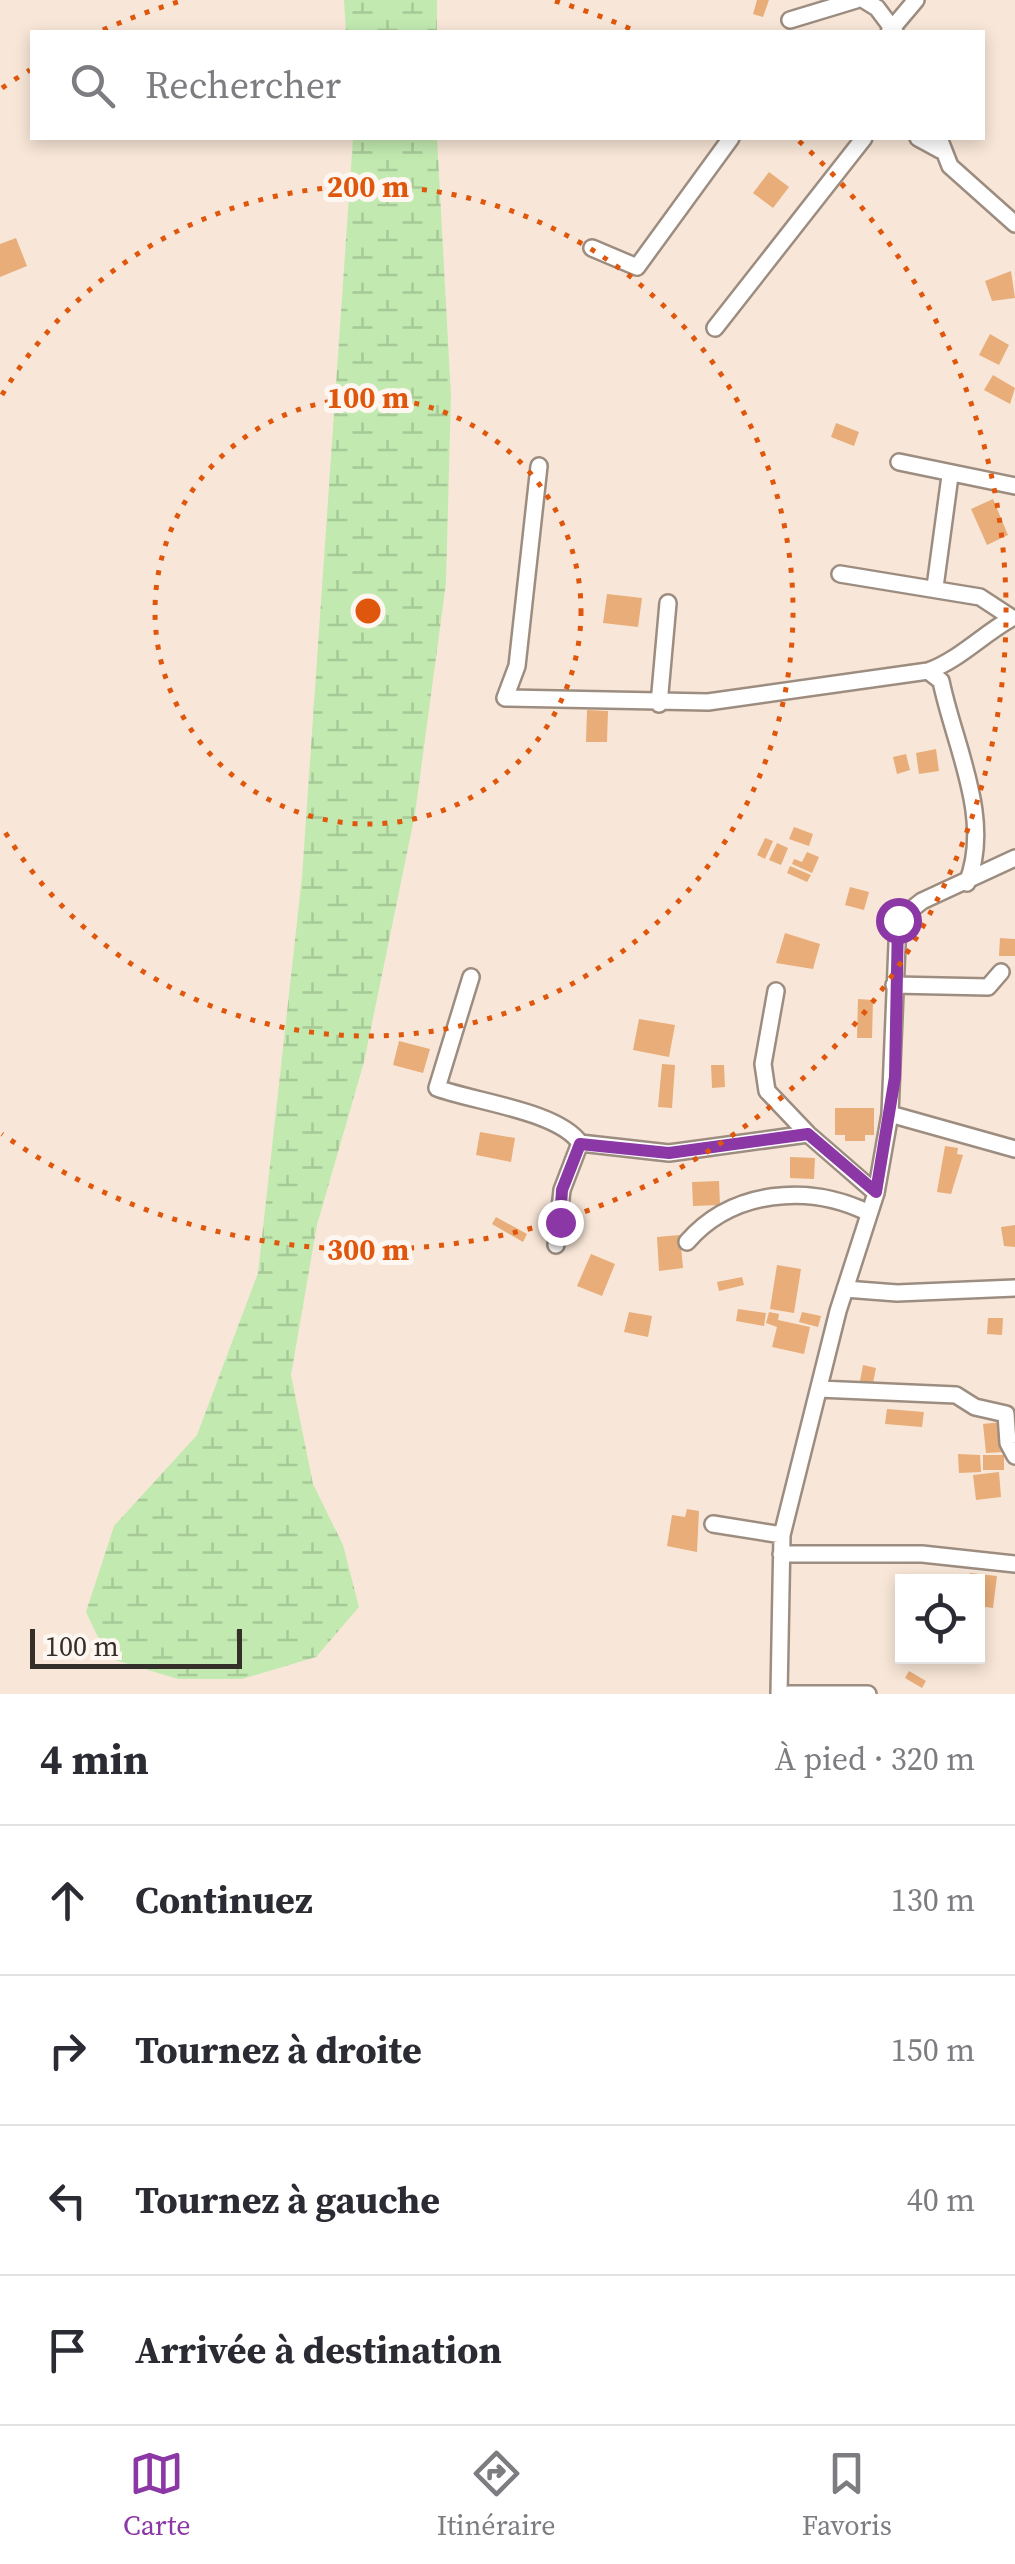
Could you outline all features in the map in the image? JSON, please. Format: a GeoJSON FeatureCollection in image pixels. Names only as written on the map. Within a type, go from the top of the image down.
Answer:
{"type":"FeatureCollection","features":[{"type":"Feature","properties":{"kind":"street"},"geometry":{"type":"LineString","coordinates":[[790,20],[856,0]]}},
{"type":"Feature","properties":{"kind":"street"},"geometry":{"type":"LineString","coordinates":[[864,0],[877,8],[891,30]]}},
{"type":"Feature","properties":{"kind":"street"},"geometry":{"type":"LineString","coordinates":[[893,30],[916,0]]}},
{"type":"Feature","properties":{"kind":"street"},"geometry":{"type":"LineString","coordinates":[[592,248],[637,266],[730,140]]}},
{"type":"Feature","properties":{"kind":"street"},"geometry":{"type":"LineString","coordinates":[[715,328],[862,140]]}},
{"type":"Feature","properties":{"kind":"street"},"geometry":{"type":"LineString","coordinates":[[940,144],[950,166],[1015,224]]}},
{"type":"Feature","properties":{"kind":"street"},"geometry":{"type":"LineString","coordinates":[[898,462],[950,476],[1015,486]]}},
{"type":"Feature","properties":{"kind":"street"},"geometry":{"type":"LineString","coordinates":[[539,466],[516,666],[505,698],[660,704],[761,698],[786,688],[859,684],[938,672],[970,643],[1014,617],[980,597],[840,574]]}},
{"type":"Feature","properties":{"kind":"street"},"geometry":{"type":"LineString","coordinates":[[935,588],[950,476]]}},
{"type":"Feature","properties":{"kind":"street"},"geometry":{"type":"LineString","coordinates":[[660,704],[668,603]]}},
{"type":"Feature","properties":{"kind":"street"},"geometry":{"type":"LineString","coordinates":[[938,672],[970,793],[978,855],[967,882]]}},
{"type":"Feature","properties":{"kind":"street"},"geometry":{"type":"LineString","coordinates":[[978,855],[997,868]]}},
{"type":"Feature","properties":{"kind":"street"},"geometry":{"type":"LineString","coordinates":[[778,1694],[782,1534],[845,1289],[876,1192],[890,1114],[895,1077],[898,920],[922,901],[1015,858]]}},
{"type":"Feature","properties":{"kind":"street"},"geometry":{"type":"LineString","coordinates":[[894,986],[988,987],[1002,972]]}},
{"type":"Feature","properties":{"kind":"street"},"geometry":{"type":"LineString","coordinates":[[471,977],[437,1088],[544,1119],[571,1131],[580,1144],[669,1153],[808,1134]]}},
{"type":"Feature","properties":{"kind":"street"},"geometry":{"type":"LineString","coordinates":[[776,991],[766,1038],[764,1082],[772,1097],[808,1134],[876,1192]]}},
{"type":"Feature","properties":{"kind":"street"},"geometry":{"type":"LineString","coordinates":[[890,1114],[1015,1148]]}},
{"type":"Feature","properties":{"kind":"street"},"geometry":{"type":"LineString","coordinates":[[556,1245],[562,1190],[580,1144]]}},
{"type":"Feature","properties":{"kind":"street"},"geometry":{"type":"LineString","coordinates":[[688,1242],[702,1226],[728,1208],[762,1199],[828,1196],[869,1213]]}},
{"type":"Feature","properties":{"kind":"street"},"geometry":{"type":"LineString","coordinates":[[845,1289],[897,1294],[1015,1288]]}},
{"type":"Feature","properties":{"kind":"street"},"geometry":{"type":"LineString","coordinates":[[820,1388],[956,1395],[975,1407],[1010,1415],[1008,1442],[1015,1456]]}},
{"type":"Feature","properties":{"kind":"street"},"geometry":{"type":"LineString","coordinates":[[713,1524],[782,1534]]}},
{"type":"Feature","properties":{"kind":"street"},"geometry":{"type":"LineString","coordinates":[[781,1554],[922,1554],[1015,1564]]}},
{"type":"Feature","properties":{"kind":"street"},"geometry":{"type":"LineString","coordinates":[[789,1694],[868,1694]]}},
{"type":"Feature","properties":{"kind":"green space"},"geometry":{"type":"Polygon","coordinates":[[[344,0],[437,0],[437,30],[346,30],[344,0]]]}},
{"type":"Feature","properties":{"kind":"green space"},"geometry":{"type":"Polygon","coordinates":[[[353,140],[437,140],[451,396],[446,583],[415,814],[364,1062],[317,1225],[291,1375],[313,1484],[343,1545],[359,1607],[316,1657],[242,1679],[178,1679],[108,1658],[86,1612],[114,1526],[197,1435],[258,1273],[302,877],[353,140]]]}},
{"type":"Feature","properties":{"kind":"building"},"geometry":{"type":"Polygon","coordinates":[[[757,0],[769,0],[763,17],[753,14],[757,0]]]}},
{"type":"Feature","properties":{"kind":"building"},"geometry":{"type":"Polygon","coordinates":[[[769,172],[789,187],[773,208],[753,193],[769,172]]]}},
{"type":"Feature","properties":{"kind":"building"},"geometry":{"type":"Polygon","coordinates":[[[16,238],[27,266],[0,277],[0,244],[16,238]]]}},
{"type":"Feature","properties":{"kind":"building"},"geometry":{"type":"Polygon","coordinates":[[[1011,271],[1015,298],[992,301],[985,281],[1011,271]]]}},
{"type":"Feature","properties":{"kind":"building"},"geometry":{"type":"Polygon","coordinates":[[[990,334],[1009,345],[999,365],[979,355],[990,334]]]}},
{"type":"Feature","properties":{"kind":"building"},"geometry":{"type":"Polygon","coordinates":[[[993,375],[1015,388],[1010,404],[984,390],[993,375]]]}},
{"type":"Feature","properties":{"kind":"building"},"geometry":{"type":"Polygon","coordinates":[[[836,423],[859,432],[854,446],[831,437],[836,423]]]}},
{"type":"Feature","properties":{"kind":"building"},"geometry":{"type":"Polygon","coordinates":[[[993,499],[1008,535],[987,545],[971,509],[993,499]]]}},
{"type":"Feature","properties":{"kind":"building"},"geometry":{"type":"Polygon","coordinates":[[[607,594],[642,598],[638,627],[603,623],[607,594]]]}},
{"type":"Feature","properties":{"kind":"building"},"geometry":{"type":"Polygon","coordinates":[[[587,710],[608,711],[607,742],[586,742],[587,710]]]}},
{"type":"Feature","properties":{"kind":"building"},"geometry":{"type":"Polygon","coordinates":[[[936,749],[939,771],[919,774],[916,753],[936,749]]]}},
{"type":"Feature","properties":{"kind":"building"},"geometry":{"type":"Polygon","coordinates":[[[906,754],[910,770],[897,774],[893,757],[906,754]]]}},
{"type":"Feature","properties":{"kind":"building"},"geometry":{"type":"Polygon","coordinates":[[[794,827],[813,834],[809,846],[789,839],[794,827]]]}},
{"type":"Feature","properties":{"kind":"building"},"geometry":{"type":"Polygon","coordinates":[[[765,838],[773,841],[765,859],[757,855],[765,838]]]}},
{"type":"Feature","properties":{"kind":"building"},"geometry":{"type":"Polygon","coordinates":[[[777,843],[788,848],[781,865],[769,860],[777,843]]]}},
{"type":"Feature","properties":{"kind":"building"},"geometry":{"type":"Polygon","coordinates":[[[807,852],[819,857],[812,873],[792,864],[794,859],[802,862],[807,852]]]}},
{"type":"Feature","properties":{"kind":"building"},"geometry":{"type":"Polygon","coordinates":[[[790,866],[811,875],[807,882],[787,873],[790,866]]]}},
{"type":"Feature","properties":{"kind":"building"},"geometry":{"type":"Polygon","coordinates":[[[850,887],[869,892],[864,910],[845,905],[850,887]]]}},
{"type":"Feature","properties":{"kind":"building"},"geometry":{"type":"Polygon","coordinates":[[[785,933],[820,944],[813,969],[776,963],[785,933]]]}},
{"type":"Feature","properties":{"kind":"building"},"geometry":{"type":"Polygon","coordinates":[[[1000,938],[1015,939],[1015,956],[999,956],[1000,938]]]}},
{"type":"Feature","properties":{"kind":"building"},"geometry":{"type":"Polygon","coordinates":[[[858,999],[873,1000],[872,1038],[857,1038],[858,999]]]}},
{"type":"Feature","properties":{"kind":"building"},"geometry":{"type":"Polygon","coordinates":[[[639,1019],[675,1025],[669,1057],[633,1050],[639,1019]]]}},
{"type":"Feature","properties":{"kind":"building"},"geometry":{"type":"Polygon","coordinates":[[[399,1041],[430,1049],[423,1073],[393,1065],[399,1041]]]}},
{"type":"Feature","properties":{"kind":"building"},"geometry":{"type":"Polygon","coordinates":[[[662,1064],[675,1065],[672,1108],[658,1107],[662,1064]]]}},
{"type":"Feature","properties":{"kind":"building"},"geometry":{"type":"Polygon","coordinates":[[[711,1065],[724,1065],[725,1087],[712,1088],[711,1065]]]}},
{"type":"Feature","properties":{"kind":"building"},"geometry":{"type":"Polygon","coordinates":[[[835,1108],[874,1108],[874,1135],[865,1135],[865,1141],[845,1141],[845,1135],[835,1135],[835,1108]]]}},
{"type":"Feature","properties":{"kind":"building"},"geometry":{"type":"Polygon","coordinates":[[[480,1132],[515,1138],[511,1162],[476,1155],[480,1132]]]}},
{"type":"Feature","properties":{"kind":"building"},"geometry":{"type":"Polygon","coordinates":[[[945,1146],[958,1148],[957,1154],[963,1155],[951,1194],[937,1192],[945,1146]]]}},
{"type":"Feature","properties":{"kind":"building"},"geometry":{"type":"Polygon","coordinates":[[[790,1157],[815,1158],[814,1179],[790,1178],[790,1157]]]}},
{"type":"Feature","properties":{"kind":"building"},"geometry":{"type":"Polygon","coordinates":[[[719,1181],[720,1205],[693,1206],[692,1182],[719,1181]]]}},
{"type":"Feature","properties":{"kind":"building"},"geometry":{"type":"Polygon","coordinates":[[[496,1217],[527,1234],[523,1242],[492,1224],[496,1217]]]}},
{"type":"Feature","properties":{"kind":"building"},"geometry":{"type":"Polygon","coordinates":[[[1015,1225],[1015,1247],[1004,1246],[1001,1227],[1015,1225]]]}},
{"type":"Feature","properties":{"kind":"building"},"geometry":{"type":"Polygon","coordinates":[[[680,1235],[683,1268],[659,1271],[657,1237],[680,1235]]]}},
{"type":"Feature","properties":{"kind":"building"},"geometry":{"type":"Polygon","coordinates":[[[591,1254],[615,1264],[602,1296],[577,1286],[591,1254]]]}},
{"type":"Feature","properties":{"kind":"building"},"geometry":{"type":"Polygon","coordinates":[[[777,1265],[801,1269],[794,1313],[770,1309],[777,1265]]]}},
{"type":"Feature","properties":{"kind":"building"},"geometry":{"type":"Polygon","coordinates":[[[742,1277],[744,1285],[719,1291],[717,1282],[742,1277]]]}},
{"type":"Feature","properties":{"kind":"building"},"geometry":{"type":"Polygon","coordinates":[[[738,1309],[766,1313],[764,1326],[736,1321],[738,1309]]]}},
{"type":"Feature","properties":{"kind":"building"},"geometry":{"type":"Polygon","coordinates":[[[629,1312],[652,1316],[648,1337],[624,1332],[629,1312]]]}},
{"type":"Feature","properties":{"kind":"building"},"geometry":{"type":"Polygon","coordinates":[[[769,1312],[779,1314],[778,1320],[810,1327],[804,1354],[772,1347],[777,1327],[766,1323],[769,1312]]]}},
{"type":"Feature","properties":{"kind":"building"},"geometry":{"type":"Polygon","coordinates":[[[802,1312],[821,1316],[818,1327],[799,1322],[802,1312]]]}},
{"type":"Feature","properties":{"kind":"building"},"geometry":{"type":"Polygon","coordinates":[[[988,1318],[1003,1318],[1002,1335],[987,1334],[988,1318]]]}},
{"type":"Feature","properties":{"kind":"building"},"geometry":{"type":"Polygon","coordinates":[[[863,1365],[876,1368],[873,1383],[860,1381],[863,1365]]]}},
{"type":"Feature","properties":{"kind":"building"},"geometry":{"type":"Polygon","coordinates":[[[887,1409],[924,1412],[922,1427],[885,1424],[887,1409]]]}},
{"type":"Feature","properties":{"kind":"building"},"geometry":{"type":"Polygon","coordinates":[[[1002,1422],[1004,1452],[986,1453],[983,1424],[1002,1422]]]}},
{"type":"Feature","properties":{"kind":"building"},"geometry":{"type":"Polygon","coordinates":[[[958,1454],[980,1455],[981,1472],[959,1473],[958,1454]]]}},
{"type":"Feature","properties":{"kind":"building"},"geometry":{"type":"Polygon","coordinates":[[[983,1455],[1004,1455],[1004,1470],[983,1470],[983,1455]]]}},
{"type":"Feature","properties":{"kind":"building"},"geometry":{"type":"Polygon","coordinates":[[[999,1472],[1001,1497],[976,1500],[973,1475],[999,1472]]]}},
{"type":"Feature","properties":{"kind":"building"},"geometry":{"type":"Polygon","coordinates":[[[687,1509],[699,1511],[697,1552],[667,1546],[672,1515],[685,1517],[687,1509]]]}},
{"type":"Feature","properties":{"kind":"building"},"geometry":{"type":"Polygon","coordinates":[[[985,1575],[997,1576],[993,1608],[985,1607],[985,1575]]]}},
{"type":"Feature","properties":{"kind":"building"},"geometry":{"type":"Polygon","coordinates":[[[909,1671],[926,1681],[922,1688],[905,1678],[909,1671]]]}},
{"type":"Feature","properties":{"kind":"route"},"geometry":{"type":"LineString","coordinates":[[560,1222],[562,1190],[580,1144],[669,1153],[808,1134],[876,1192],[895,1077],[898,920]]}}]}
